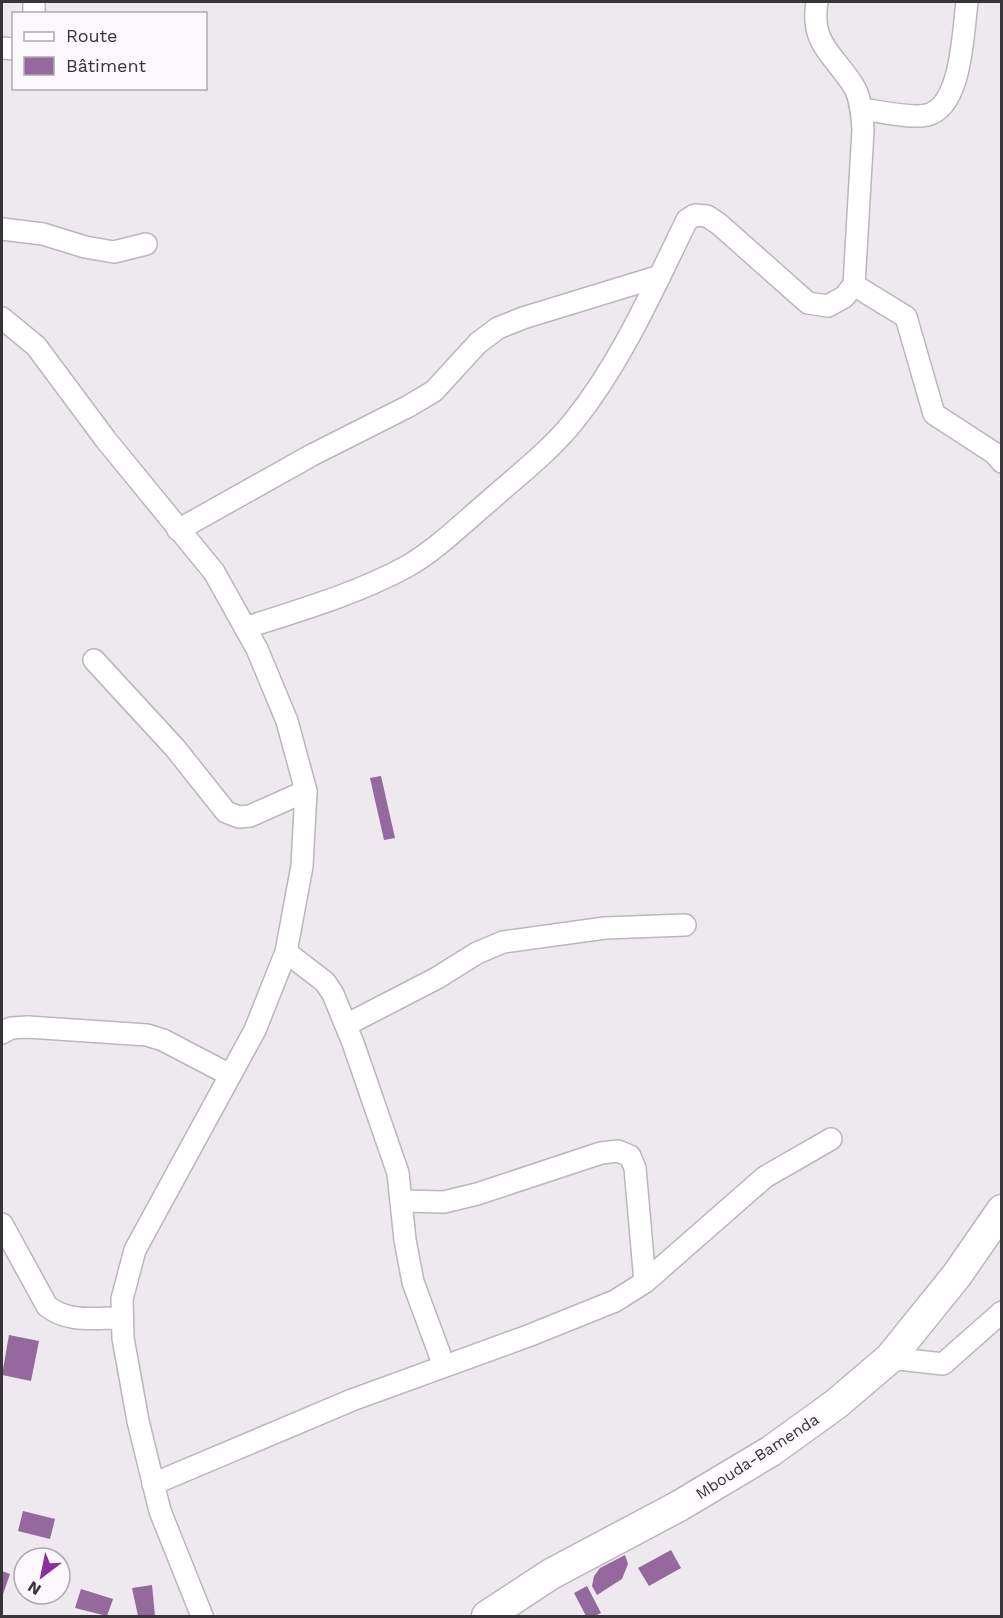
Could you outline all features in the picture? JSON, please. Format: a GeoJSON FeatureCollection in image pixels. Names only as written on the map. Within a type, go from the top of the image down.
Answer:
{"type":"FeatureCollection","features":[{"type":"Feature","properties":{"kind":"highway","name":"Mbouda-Bamenda"},"geometry":{"type":"LineString","coordinates":[[487,1617],[551,1574],[680,1506],[771,1451],[836,1404],[890,1358],[957,1275],[1002,1210]]}},
{"type":"Feature","properties":{"kind":"street"},"geometry":{"type":"LineString","coordinates":[[245,628],[364,587],[408,566],[450,535],[541,455],[572,423],[601,385],[660,276],[687,220],[695,215],[707,216],[719,224],[808,303],[828,306],[844,297],[854,285],[863,130],[861,110],[854,86],[824,49],[817,34],[817,2]]}},
{"type":"Feature","properties":{"kind":"street"},"geometry":{"type":"LineString","coordinates":[[861,110],[925,116],[937,112],[946,102],[958,73],[967,2]]}},
{"type":"Feature","properties":{"kind":"street"},"geometry":{"type":"LineString","coordinates":[[2,229],[43,234],[85,247],[114,252],[146,244]]}},
{"type":"Feature","properties":{"kind":"street"},"geometry":{"type":"LineString","coordinates":[[178,530],[312,455],[434,391],[478,343],[498,328],[523,318],[660,276]]}},
{"type":"Feature","properties":{"kind":"street"},"geometry":{"type":"LineString","coordinates":[[854,285],[906,317],[934,414],[994,453],[1002,462]]}},
{"type":"Feature","properties":{"kind":"street"},"geometry":{"type":"LineString","coordinates":[[2,318],[36,346],[106,440],[214,572],[257,648],[287,721],[306,791],[302,866],[286,952],[255,1029],[135,1250],[122,1299],[120,1318],[138,1421],[153,1484],[160,1511],[202,1617]]}},
{"type":"Feature","properties":{"kind":"street"},"geometry":{"type":"LineString","coordinates":[[94,660],[175,748],[226,812],[239,818],[250,816],[306,791]]}},
{"type":"Feature","properties":{"kind":"street"},"geometry":{"type":"LineString","coordinates":[[346,1025],[437,978],[477,953],[503,942],[605,928],[685,925]]}},
{"type":"Feature","properties":{"kind":"street"},"geometry":{"type":"LineString","coordinates":[[286,952],[325,982],[333,994],[346,1025],[399,1173],[413,1282],[444,1366]]}},
{"type":"Feature","properties":{"kind":"street"},"geometry":{"type":"LineString","coordinates":[[2,1033],[11,1028],[28,1027],[147,1035],[163,1040],[230,1075]]}},
{"type":"Feature","properties":{"kind":"street"},"geometry":{"type":"LineString","coordinates":[[153,1484],[352,1400],[528,1336],[615,1301],[645,1282],[765,1177],[831,1139]]}},
{"type":"Feature","properties":{"kind":"street"},"geometry":{"type":"LineString","coordinates":[[402,1201],[444,1202],[466,1197],[601,1154],[618,1151],[630,1156],[635,1168],[645,1282]]}},
{"type":"Feature","properties":{"kind":"street"},"geometry":{"type":"LineString","coordinates":[[2,1224],[47,1306],[58,1315],[72,1318],[120,1318]]}},
{"type":"Feature","properties":{"kind":"street"},"geometry":{"type":"LineString","coordinates":[[890,1358],[943,1364],[1002,1312]]}},
{"type":"Feature","properties":{"kind":"building"},"geometry":{"type":"Polygon","coordinates":[[[381,776],[395,838],[384,840],[370,778],[381,776]]]}},
{"type":"Feature","properties":{"kind":"building"},"geometry":{"type":"Polygon","coordinates":[[[9,1335],[39,1341],[31,1381],[2,1375],[9,1335]]]}},
{"type":"Feature","properties":{"kind":"building"},"geometry":{"type":"Polygon","coordinates":[[[23,1511],[55,1519],[50,1539],[18,1531],[23,1511]]]}},
{"type":"Feature","properties":{"kind":"building"},"geometry":{"type":"Polygon","coordinates":[[[671,1550],[681,1568],[649,1586],[638,1568],[671,1550]]]}},
{"type":"Feature","properties":{"kind":"building"},"geometry":{"type":"Polygon","coordinates":[[[625,1555],[628,1564],[622,1579],[597,1595],[592,1586],[594,1576],[600,1568],[625,1555]]]}},
{"type":"Feature","properties":{"kind":"building"},"geometry":{"type":"Polygon","coordinates":[[[2,1571],[10,1574],[2,1597],[2,1571]]]}},
{"type":"Feature","properties":{"kind":"building"},"geometry":{"type":"Polygon","coordinates":[[[152,1585],[155,1616],[138,1616],[132,1588],[152,1585]]]}},
{"type":"Feature","properties":{"kind":"building"},"geometry":{"type":"Polygon","coordinates":[[[587,1586],[601,1613],[595,1616],[586,1616],[574,1593],[587,1586]]]}},
{"type":"Feature","properties":{"kind":"building"},"geometry":{"type":"Polygon","coordinates":[[[81,1589],[113,1599],[107,1616],[75,1608],[81,1589]]]}}]}
